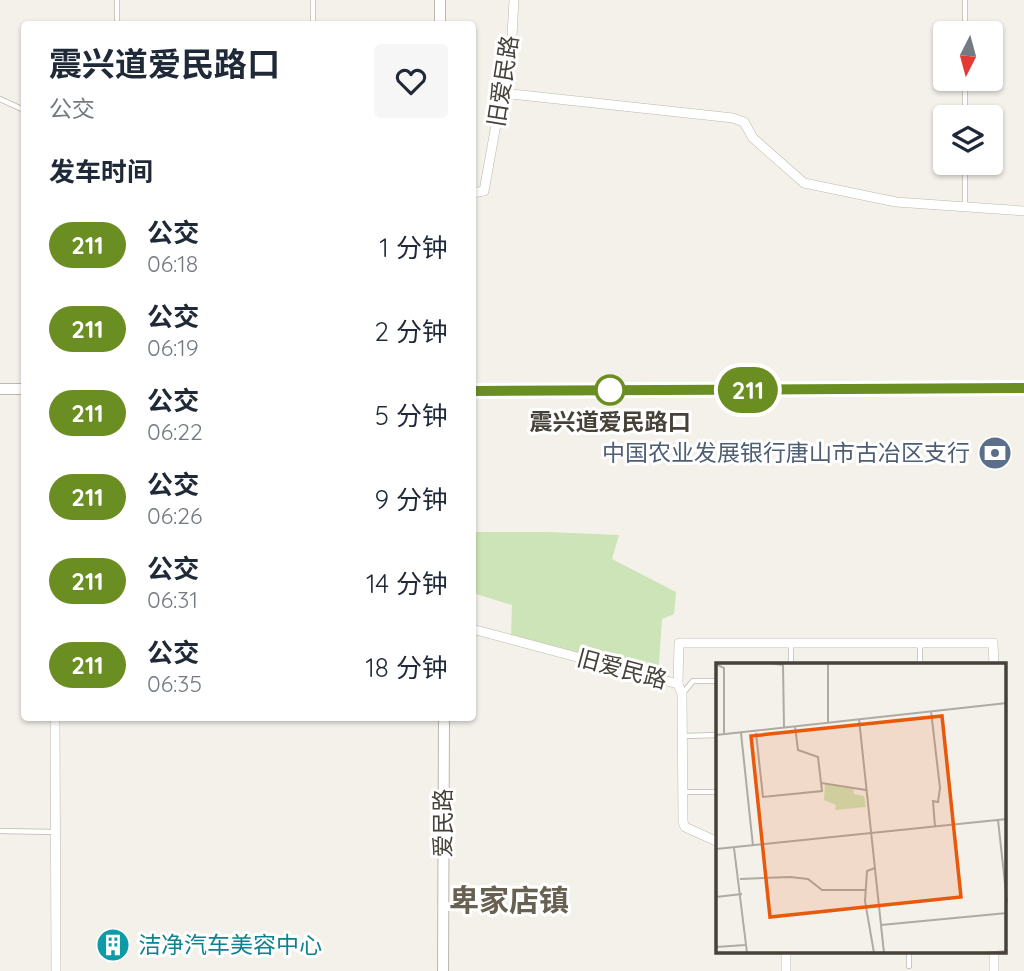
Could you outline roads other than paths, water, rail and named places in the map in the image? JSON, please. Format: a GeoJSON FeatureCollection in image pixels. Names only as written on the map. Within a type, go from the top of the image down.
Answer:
{"type":"FeatureCollection","features":[{"type":"Feature","properties":{"kind":"street"},"geometry":{"type":"LineString","coordinates":[[440,0],[440,21]]}},
{"type":"Feature","properties":{"kind":"street","name":"旧爱民路"},"geometry":{"type":"LineString","coordinates":[[476,192],[484,191],[512,36],[514,0]]}},
{"type":"Feature","properties":{"kind":"street"},"geometry":{"type":"LineString","coordinates":[[502,93],[733,118],[744,122],[753,138],[804,183],[896,202],[1024,211]]}},
{"type":"Feature","properties":{"kind":"street"},"geometry":{"type":"LineString","coordinates":[[476,391],[1024,388]]}},
{"type":"Feature","properties":{"kind":"street"},"geometry":{"type":"LineString","coordinates":[[0,389],[21,389]]}},
{"type":"Feature","properties":{"kind":"street","name":"旧爱民路"},"geometry":{"type":"LineString","coordinates":[[476,630],[678,684],[682,694],[682,822],[685,827],[716,841]]}},
{"type":"Feature","properties":{"kind":"street"},"geometry":{"type":"LineString","coordinates":[[678,684],[679,643],[993,643],[993,663]]}},
{"type":"Feature","properties":{"kind":"street"},"geometry":{"type":"LineString","coordinates":[[55,721],[56,971]]}},
{"type":"Feature","properties":{"kind":"street","name":"爱民路"},"geometry":{"type":"LineString","coordinates":[[443,971],[444,721]]}},
{"type":"Feature","properties":{"kind":"lane"},"geometry":{"type":"LineString","coordinates":[[117,0],[117,21]]}},
{"type":"Feature","properties":{"kind":"lane"},"geometry":{"type":"LineString","coordinates":[[313,0],[313,21]]}},
{"type":"Feature","properties":{"kind":"lane"},"geometry":{"type":"LineString","coordinates":[[965,0],[965,21]]}},
{"type":"Feature","properties":{"kind":"lane"},"geometry":{"type":"LineString","coordinates":[[0,100],[21,109]]}},
{"type":"Feature","properties":{"kind":"lane"},"geometry":{"type":"LineString","coordinates":[[965,175],[965,207]]}},
{"type":"Feature","properties":{"kind":"lane"},"geometry":{"type":"LineString","coordinates":[[791,643],[791,663]]}},
{"type":"Feature","properties":{"kind":"lane"},"geometry":{"type":"LineString","coordinates":[[920,643],[920,663]]}},
{"type":"Feature","properties":{"kind":"lane"},"geometry":{"type":"LineString","coordinates":[[682,694],[693,681],[716,681]]}},
{"type":"Feature","properties":{"kind":"lane"},"geometry":{"type":"LineString","coordinates":[[682,736],[716,736]]}},
{"type":"Feature","properties":{"kind":"lane"},"geometry":{"type":"LineString","coordinates":[[683,792],[716,792]]}},
{"type":"Feature","properties":{"kind":"lane"},"geometry":{"type":"LineString","coordinates":[[0,831],[57,832]]}},
{"type":"Feature","properties":{"kind":"lane"},"geometry":{"type":"LineString","coordinates":[[909,954],[909,966]]}},
{"type":"Feature","properties":{"kind":"place","name":"震兴道爱民路口"},"geometry":{"type":"Point","coordinates":[610,390]}},
{"type":"Feature","properties":{"kind":"place","name":"中国农业发展银行唐山市古冶区支行"},"geometry":{"type":"Point","coordinates":[995,453]}},
{"type":"Feature","properties":{"kind":"place","name":"洁净汽车美容中心"},"geometry":{"type":"Point","coordinates":[113,945]}},
{"type":"Feature","properties":{"kind":"district","name":"卑家店镇"},"geometry":{"type":"Point","coordinates":[509,901]}}]}
